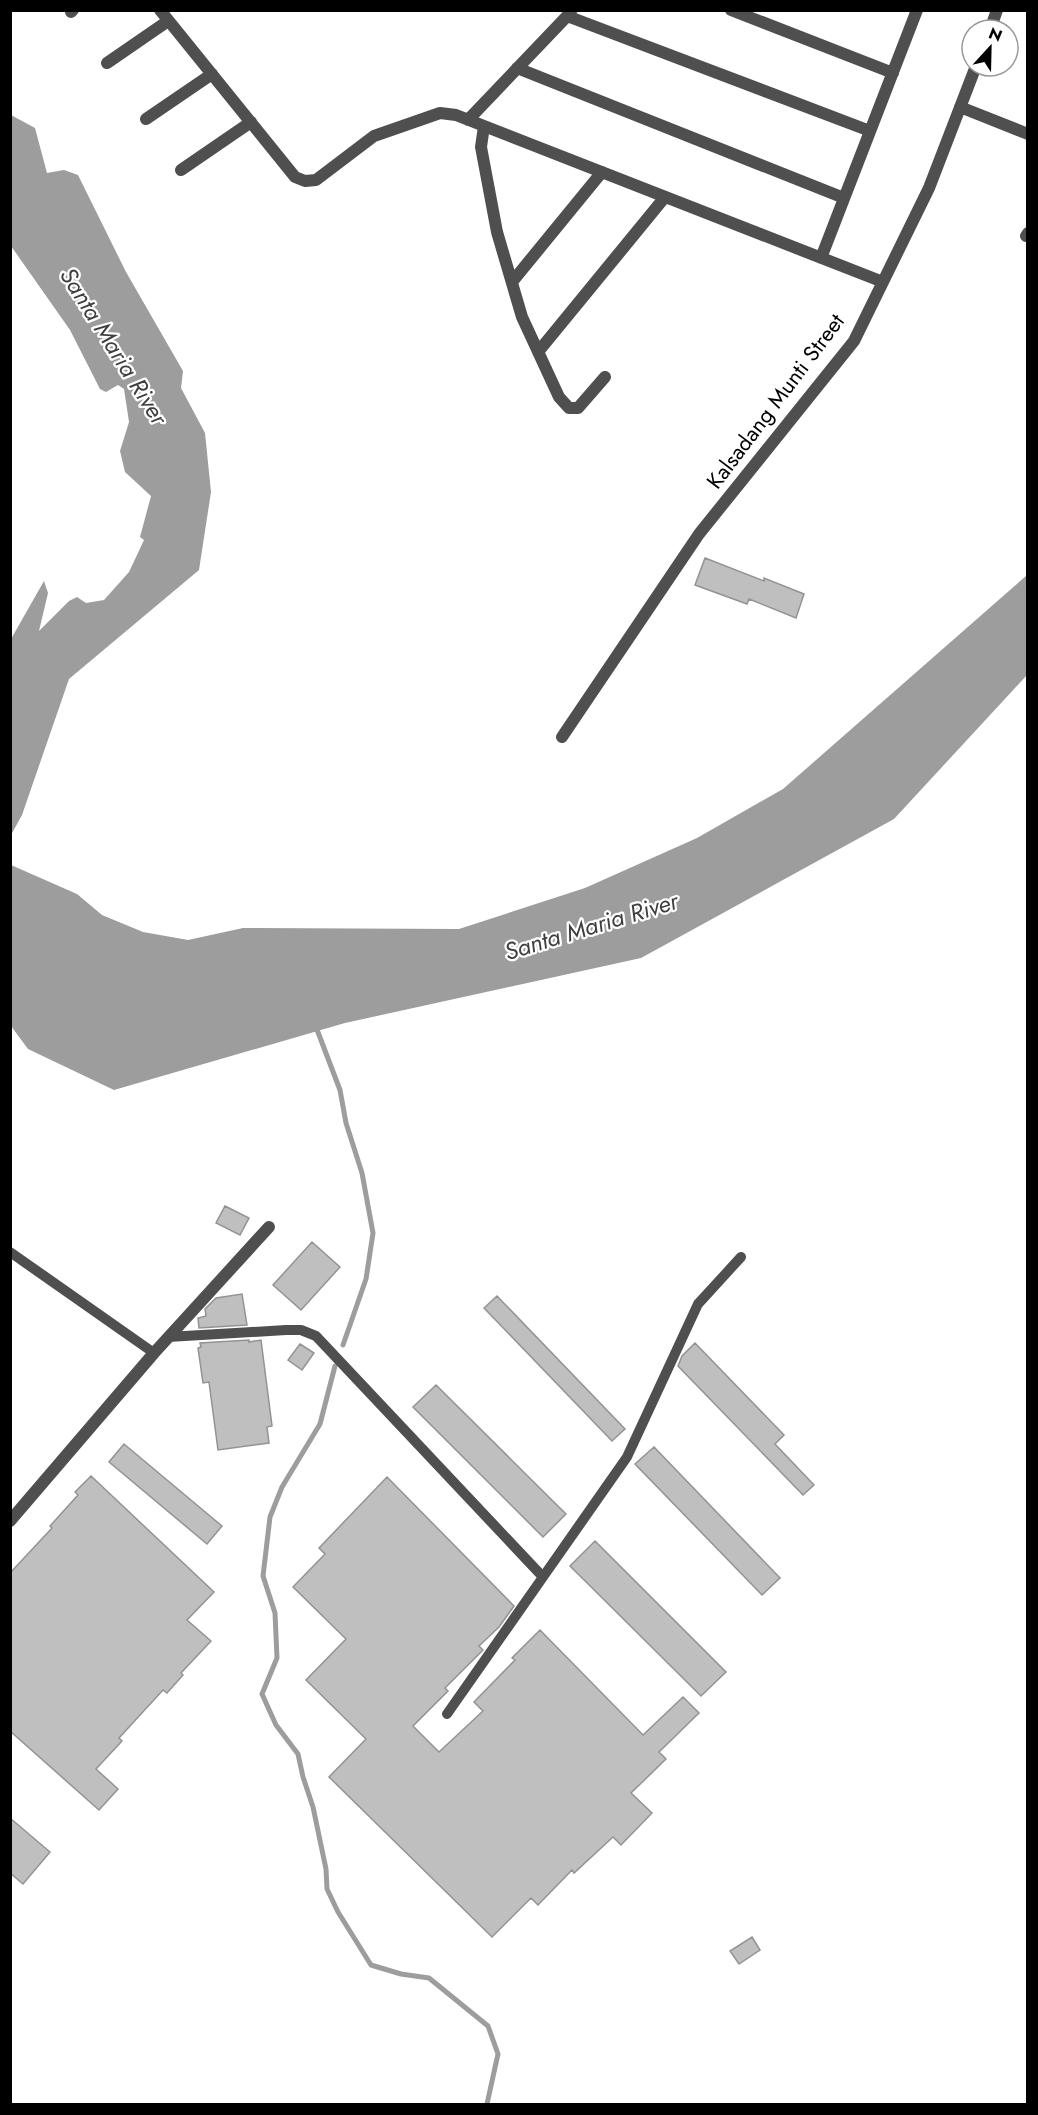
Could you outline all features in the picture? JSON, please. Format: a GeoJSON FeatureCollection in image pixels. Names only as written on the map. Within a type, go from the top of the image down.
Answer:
{"type":"FeatureCollection","features":[{"type":"Feature","properties":{"kind":"street"},"geometry":{"type":"LineString","coordinates":[[160,10],[296,177],[305,181],[316,180],[374,136],[440,113],[456,115],[883,282]]}},
{"type":"Feature","properties":{"kind":"street"},"geometry":{"type":"LineString","coordinates":[[731,10],[893,74]]}},
{"type":"Feature","properties":{"kind":"street"},"geometry":{"type":"LineString","coordinates":[[821,258],[917,10]]}},
{"type":"Feature","properties":{"kind":"street"},"geometry":{"type":"LineString","coordinates":[[468,120],[569,13],[870,131]]}},
{"type":"Feature","properties":{"kind":"street"},"geometry":{"type":"LineString","coordinates":[[107,63],[168,21]]}},
{"type":"Feature","properties":{"kind":"street"},"geometry":{"type":"LineString","coordinates":[[517,68],[844,198]]}},
{"type":"Feature","properties":{"kind":"street"},"geometry":{"type":"LineString","coordinates":[[146,119],[212,74]]}},
{"type":"Feature","properties":{"kind":"street","name":"Kalsadang Munti Street"},"geometry":{"type":"LineString","coordinates":[[562,737],[699,534],[854,341],[929,188],[971,78]]}},
{"type":"Feature","properties":{"kind":"street"},"geometry":{"type":"LineString","coordinates":[[960,107],[1028,134]]}},
{"type":"Feature","properties":{"kind":"street"},"geometry":{"type":"LineString","coordinates":[[182,170],[251,122]]}},
{"type":"Feature","properties":{"kind":"street"},"geometry":{"type":"LineString","coordinates":[[484,126],[481,147],[497,232],[522,317],[559,397],[569,408],[578,408],[605,378]]}},
{"type":"Feature","properties":{"kind":"street"},"geometry":{"type":"LineString","coordinates":[[512,282],[602,172]]}},
{"type":"Feature","properties":{"kind":"street"},"geometry":{"type":"LineString","coordinates":[[538,352],[665,197]]}},
{"type":"Feature","properties":{"kind":"street"},"geometry":{"type":"LineString","coordinates":[[10,1521],[168,1337],[269,1227]]}},
{"type":"Feature","properties":{"kind":"lane"},"geometry":{"type":"LineString","coordinates":[[10,1252],[154,1353]]}},
{"type":"Feature","properties":{"kind":"lane"},"geometry":{"type":"LineString","coordinates":[[447,1714],[627,1457],[698,1304],[741,1257]]}},
{"type":"Feature","properties":{"kind":"lane"},"geometry":{"type":"LineString","coordinates":[[168,1337],[286,1330],[301,1330],[316,1336],[543,1578]]}},
{"type":"Feature","properties":{"kind":"water","name":"Santa Maria River"},"geometry":{"type":"Polygon","coordinates":[[[11,115],[35,128],[47,173],[64,170],[78,175],[126,272],[183,371],[181,388],[205,433],[211,492],[199,570],[69,679],[22,815],[11,835],[11,639],[44,581],[48,593],[39,631],[69,601],[77,597],[86,603],[104,600],[129,572],[144,540],[140,537],[151,496],[125,472],[120,451],[129,422],[124,389],[118,385],[106,392],[100,389],[70,330],[11,246],[11,115]]]}},
{"type":"Feature","properties":{"kind":"water","name":"Santa Maria River"},"geometry":{"type":"Polygon","coordinates":[[[1027,575],[1027,675],[894,819],[641,958],[345,1023],[114,1090],[28,1049],[11,1026],[11,865],[77,894],[102,915],[143,932],[188,940],[243,928],[459,929],[585,888],[697,838],[783,789],[1027,575]]]}},
{"type":"Feature","properties":{"kind":"building"},"geometry":{"type":"Polygon","coordinates":[[[705,558],[804,594],[796,618],[749,599],[747,604],[695,585],[705,558]]]}},
{"type":"Feature","properties":{"kind":"building"},"geometry":{"type":"Polygon","coordinates":[[[225,1206],[249,1218],[240,1235],[216,1223],[225,1206]]]}},
{"type":"Feature","properties":{"kind":"building"},"geometry":{"type":"Polygon","coordinates":[[[312,1242],[340,1267],[301,1310],[273,1285],[312,1242]]]}},
{"type":"Feature","properties":{"kind":"building"},"geometry":{"type":"Polygon","coordinates":[[[242,1294],[247,1325],[199,1328],[198,1318],[206,1316],[205,1309],[216,1298],[242,1294]]]}},
{"type":"Feature","properties":{"kind":"building"},"geometry":{"type":"Polygon","coordinates":[[[497,1296],[625,1429],[612,1441],[484,1308],[497,1296]]]}},
{"type":"Feature","properties":{"kind":"building"},"geometry":{"type":"Polygon","coordinates":[[[249,1340],[249,1342],[261,1340],[272,1426],[267,1427],[269,1443],[218,1450],[209,1382],[203,1383],[198,1348],[201,1347],[200,1343],[249,1340]]]}},
{"type":"Feature","properties":{"kind":"building"},"geometry":{"type":"Polygon","coordinates":[[[695,1343],[784,1435],[775,1444],[814,1485],[803,1495],[678,1366],[682,1356],[695,1343]]]}},
{"type":"Feature","properties":{"kind":"building"},"geometry":{"type":"Polygon","coordinates":[[[300,1344],[314,1353],[302,1370],[288,1360],[300,1344]]]}},
{"type":"Feature","properties":{"kind":"building"},"geometry":{"type":"Polygon","coordinates":[[[436,1385],[566,1514],[543,1537],[413,1407],[436,1385]]]}},
{"type":"Feature","properties":{"kind":"building"},"geometry":{"type":"Polygon","coordinates":[[[124,1444],[222,1526],[207,1544],[109,1462],[124,1444]]]}},
{"type":"Feature","properties":{"kind":"building"},"geometry":{"type":"Polygon","coordinates":[[[654,1447],[780,1578],[762,1595],[635,1464],[654,1447]]]}},
{"type":"Feature","properties":{"kind":"building"},"geometry":{"type":"Polygon","coordinates":[[[91,1476],[214,1592],[187,1620],[211,1641],[181,1673],[183,1675],[167,1693],[163,1690],[119,1738],[122,1741],[96,1769],[118,1789],[99,1810],[10,1731],[10,1573],[52,1528],[50,1526],[78,1495],[75,1492],[91,1476]]]}},
{"type":"Feature","properties":{"kind":"building"},"geometry":{"type":"Polygon","coordinates":[[[387,1477],[514,1606],[499,1627],[479,1646],[483,1650],[445,1688],[448,1691],[413,1726],[439,1752],[483,1711],[474,1702],[515,1660],[512,1658],[540,1630],[643,1735],[683,1697],[699,1713],[659,1752],[666,1759],[631,1793],[652,1813],[621,1845],[613,1837],[574,1873],[572,1870],[538,1905],[531,1898],[492,1937],[329,1777],[366,1739],[306,1680],[346,1639],[293,1587],[325,1554],[319,1548],[387,1477]]]}},
{"type":"Feature","properties":{"kind":"building"},"geometry":{"type":"Polygon","coordinates":[[[595,1541],[726,1672],[701,1696],[570,1566],[595,1541]]]}},
{"type":"Feature","properties":{"kind":"building"},"geometry":{"type":"Polygon","coordinates":[[[10,1818],[50,1852],[23,1884],[10,1873],[10,1818]]]}},
{"type":"Feature","properties":{"kind":"building"},"geometry":{"type":"Polygon","coordinates":[[[752,1937],[760,1950],[739,1964],[730,1951],[752,1937]]]}},
{"type":"Feature","properties":{"kind":"waterway"},"geometry":{"type":"LineString","coordinates":[[316,1027],[340,1090],[346,1123],[362,1173],[373,1233],[366,1279],[343,1345]]}},
{"type":"Feature","properties":{"kind":"waterway"},"geometry":{"type":"LineString","coordinates":[[335,1366],[320,1424],[282,1487],[270,1517],[263,1576],[275,1613],[277,1658],[262,1694],[276,1725],[298,1754],[313,1807],[326,1869],[327,1889],[338,1912],[371,1965],[401,1974],[429,1978],[488,2026],[498,2054],[487,2104]]}}]}
